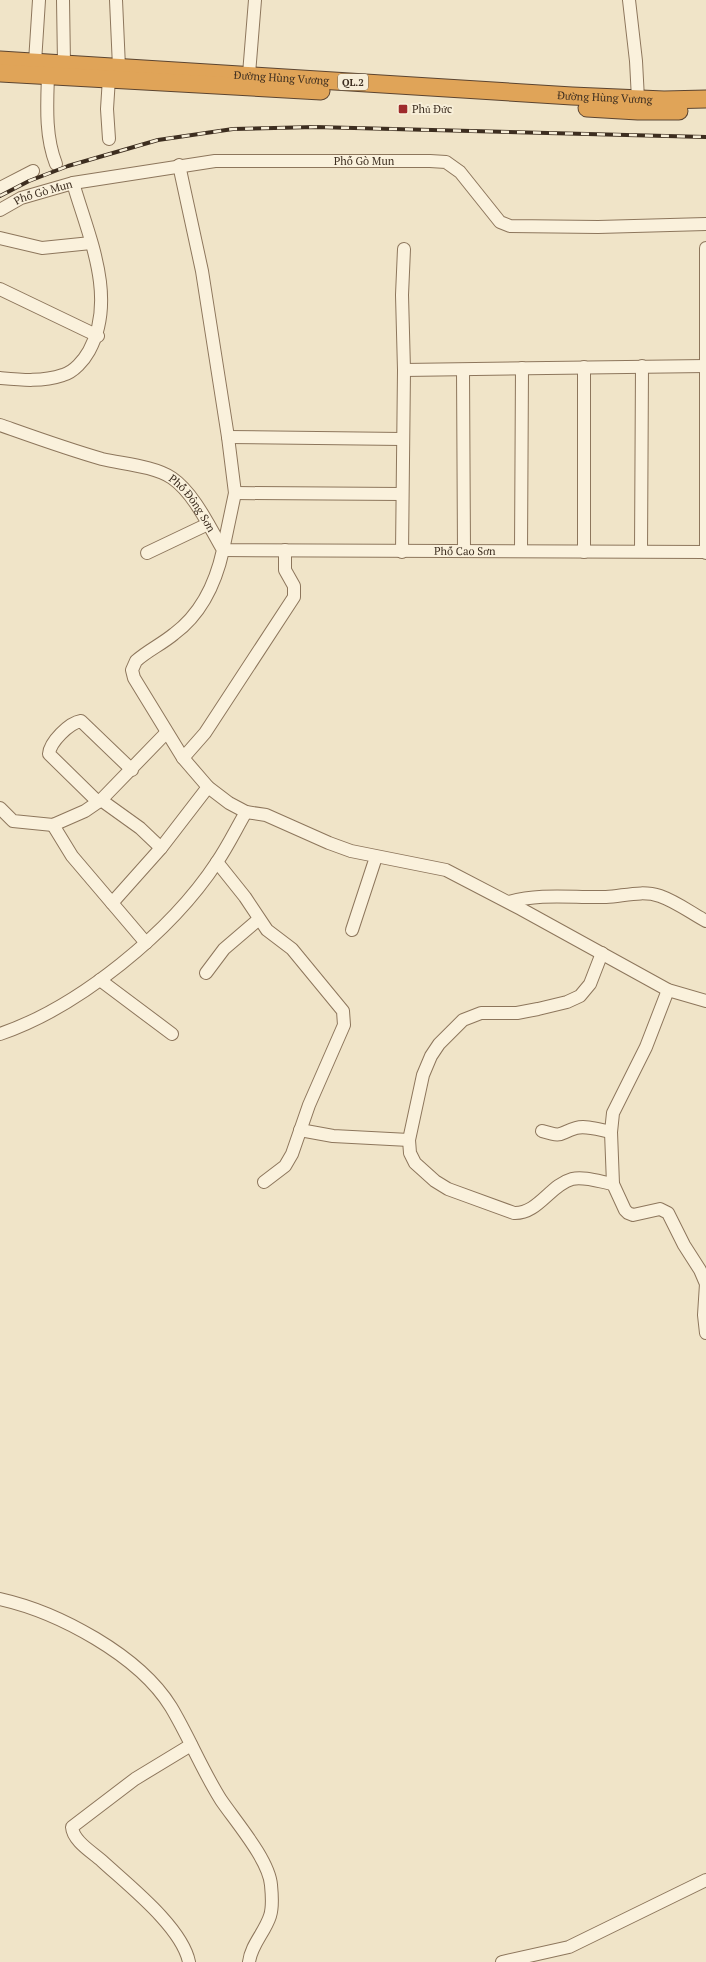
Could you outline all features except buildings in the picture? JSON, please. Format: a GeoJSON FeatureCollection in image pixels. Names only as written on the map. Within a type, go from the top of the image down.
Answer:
{"type":"FeatureCollection","features":[{"type":"Feature","properties":{"kind":"highway","name":"Đường Hùng Vương"},"geometry":{"type":"LineString","coordinates":[[0,60],[64,63],[114,72],[638,111],[706,110]]}},
{"type":"Feature","properties":{"kind":"highway","name":"Đường Hùng Vương"},"geometry":{"type":"LineString","coordinates":[[0,73],[48,75],[114,72],[249,74],[638,99],[706,99]]}},
{"type":"Feature","properties":{"kind":"street"},"geometry":{"type":"LineString","coordinates":[[35,62],[38,0]]}},
{"type":"Feature","properties":{"kind":"street"},"geometry":{"type":"LineString","coordinates":[[63,0],[64,63]]}},
{"type":"Feature","properties":{"kind":"street"},"geometry":{"type":"LineString","coordinates":[[109,139],[107,110],[114,72],[116,0]]}},
{"type":"Feature","properties":{"kind":"street"},"geometry":{"type":"LineString","coordinates":[[249,74],[255,0]]}},
{"type":"Feature","properties":{"kind":"street"},"geometry":{"type":"LineString","coordinates":[[629,0],[636,61],[638,99]]}},
{"type":"Feature","properties":{"kind":"street"},"geometry":{"type":"LineString","coordinates":[[48,75],[48,127],[52,153],[56,164]]}},
{"type":"Feature","properties":{"kind":"street","name":"Phố Gò Mun"},"geometry":{"type":"LineString","coordinates":[[0,210],[21,198],[73,183],[215,161],[430,160],[446,162],[460,172],[500,222],[510,226],[598,227],[706,224]]}},
{"type":"Feature","properties":{"kind":"street"},"geometry":{"type":"LineString","coordinates":[[179,166],[202,271],[228,437],[235,493],[219,569],[202,603],[196,612],[174,635],[142,655],[136,661],[132,670],[134,678],[166,733],[183,758],[208,787],[222,800],[246,812],[266,815],[329,844],[376,857],[446,870],[509,902],[668,990],[706,1001]]}},
{"type":"Feature","properties":{"kind":"street"},"geometry":{"type":"LineString","coordinates":[[0,188],[33,171]]}},
{"type":"Feature","properties":{"kind":"street"},"geometry":{"type":"LineString","coordinates":[[0,378],[35,381],[65,375],[85,360],[98,336],[102,302],[99,273],[73,183]]}},
{"type":"Feature","properties":{"kind":"street"},"geometry":{"type":"LineString","coordinates":[[0,238],[42,248],[91,243]]}},
{"type":"Feature","properties":{"kind":"street"},"geometry":{"type":"LineString","coordinates":[[706,248],[706,552]]}},
{"type":"Feature","properties":{"kind":"street"},"geometry":{"type":"LineString","coordinates":[[402,552],[402,439],[404,370],[402,295],[404,249]]}},
{"type":"Feature","properties":{"kind":"street"},"geometry":{"type":"LineString","coordinates":[[0,289],[98,336]]}},
{"type":"Feature","properties":{"kind":"street"},"geometry":{"type":"LineString","coordinates":[[641,552],[642,366]]}},
{"type":"Feature","properties":{"kind":"street"},"geometry":{"type":"LineString","coordinates":[[404,370],[706,366]]}},
{"type":"Feature","properties":{"kind":"street"},"geometry":{"type":"LineString","coordinates":[[584,367],[584,552]]}},
{"type":"Feature","properties":{"kind":"street"},"geometry":{"type":"LineString","coordinates":[[521,550],[522,368]]}},
{"type":"Feature","properties":{"kind":"street"},"geometry":{"type":"LineString","coordinates":[[463,370],[464,551]]}},
{"type":"Feature","properties":{"kind":"street","name":"Phố Đông Sơn"},"geometry":{"type":"LineString","coordinates":[[0,425],[103,459],[129,464],[167,476],[184,489],[208,524],[223,550]]}},
{"type":"Feature","properties":{"kind":"street"},"geometry":{"type":"LineString","coordinates":[[228,437],[402,439]]}},
{"type":"Feature","properties":{"kind":"street"},"geometry":{"type":"LineString","coordinates":[[235,493],[402,494]]}},
{"type":"Feature","properties":{"kind":"street"},"geometry":{"type":"LineString","coordinates":[[147,553],[208,524]]}},
{"type":"Feature","properties":{"kind":"street","name":"Phố Cao Sơn"},"geometry":{"type":"LineString","coordinates":[[223,550],[402,552],[521,550],[584,552],[706,552]]}},
{"type":"Feature","properties":{"kind":"street"},"geometry":{"type":"LineString","coordinates":[[183,758],[205,734],[294,597],[294,586],[285,570],[285,550]]}},
{"type":"Feature","properties":{"kind":"street"},"geometry":{"type":"LineString","coordinates":[[132,770],[81,721],[76,722],[67,729],[50,748],[50,754],[100,801],[140,828],[161,848]]}},
{"type":"Feature","properties":{"kind":"street"},"geometry":{"type":"LineString","coordinates":[[0,808],[13,821],[53,825],[85,811],[100,801],[132,770],[166,733]]}},
{"type":"Feature","properties":{"kind":"street"},"geometry":{"type":"LineString","coordinates":[[112,903],[161,848],[208,787]]}},
{"type":"Feature","properties":{"kind":"street"},"geometry":{"type":"LineString","coordinates":[[0,1034],[20,1027],[41,1016],[100,980],[146,943],[178,913],[217,862],[246,812]]}},
{"type":"Feature","properties":{"kind":"street"},"geometry":{"type":"LineString","coordinates":[[53,825],[72,856],[146,943]]}},
{"type":"Feature","properties":{"kind":"street"},"geometry":{"type":"LineString","coordinates":[[352,930],[376,857]]}},
{"type":"Feature","properties":{"kind":"street"},"geometry":{"type":"LineString","coordinates":[[217,862],[245,897],[259,919],[273,936],[292,949],[343,1011],[345,1018],[344,1025],[300,1130],[292,1154],[285,1166],[264,1182]]}},
{"type":"Feature","properties":{"kind":"street"},"geometry":{"type":"LineString","coordinates":[[509,902],[526,897],[539,896],[601,897],[651,894],[675,903],[706,921]]}},
{"type":"Feature","properties":{"kind":"street"},"geometry":{"type":"LineString","coordinates":[[206,973],[224,949],[259,919]]}},
{"type":"Feature","properties":{"kind":"street"},"geometry":{"type":"LineString","coordinates":[[602,953],[590,984],[580,996],[567,1002],[517,1013],[481,1013],[463,1020],[448,1034],[431,1056],[423,1075],[409,1140],[410,1153],[415,1163],[435,1181],[448,1189],[514,1213],[523,1213],[532,1209],[556,1187],[574,1178],[613,1184]]}},
{"type":"Feature","properties":{"kind":"street"},"geometry":{"type":"LineString","coordinates":[[100,980],[172,1034]]}},
{"type":"Feature","properties":{"kind":"street"},"geometry":{"type":"LineString","coordinates":[[668,990],[646,1047],[613,1113],[611,1132],[613,1184],[624,1210],[628,1213],[633,1215],[660,1209],[668,1213],[684,1245],[700,1270],[706,1284],[704,1315],[706,1334]]}},
{"type":"Feature","properties":{"kind":"street"},"geometry":{"type":"LineString","coordinates":[[542,1132],[561,1135],[575,1128],[583,1128],[611,1132]]}},
{"type":"Feature","properties":{"kind":"street"},"geometry":{"type":"LineString","coordinates":[[300,1130],[333,1136],[409,1140]]}},
{"type":"Feature","properties":{"kind":"street"},"geometry":{"type":"LineString","coordinates":[[0,1600],[69,1623],[117,1653],[154,1686],[170,1706],[213,1787],[258,1854],[268,1872],[271,1884],[270,1916],[251,1951],[249,1962]]}},
{"type":"Feature","properties":{"kind":"street"},"geometry":{"type":"LineString","coordinates":[[189,1962],[187,1954],[171,1928],[133,1889],[83,1845],[74,1834],[72,1827],[135,1779],[191,1745]]}},
{"type":"Feature","properties":{"kind":"street"},"geometry":{"type":"LineString","coordinates":[[502,1962],[569,1947],[706,1880]]}},
{"type":"Feature","properties":{"kind":"railway"},"geometry":{"type":"LineString","coordinates":[[0,196],[29,181],[68,166],[158,140],[233,129],[315,127],[706,137]]}},
{"type":"Feature","properties":{"kind":"place","name":"Phủ Đức"},"geometry":{"type":"Point","coordinates":[403,109]}}]}
